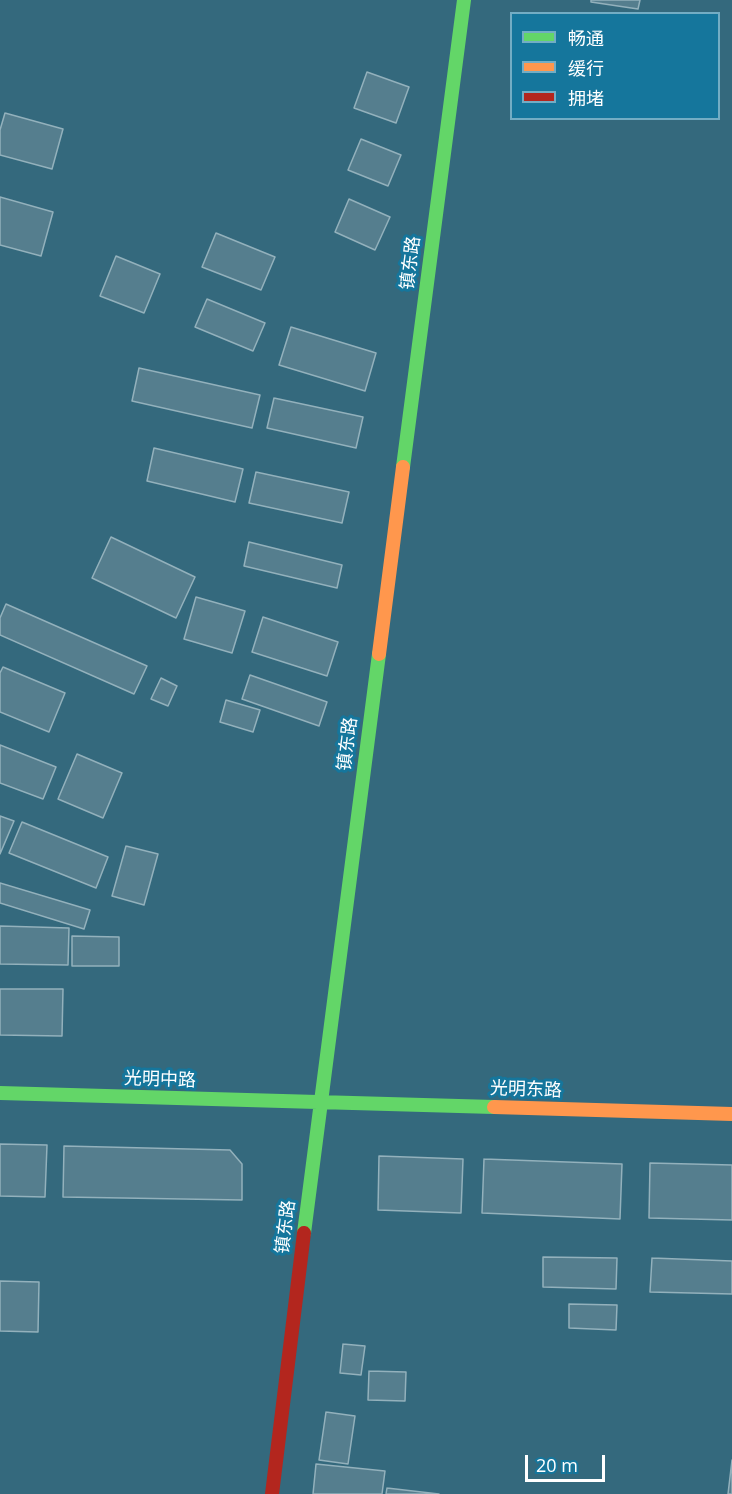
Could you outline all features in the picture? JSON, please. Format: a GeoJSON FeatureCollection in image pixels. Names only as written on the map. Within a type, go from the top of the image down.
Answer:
{"type":"FeatureCollection","features":[{"type":"Feature","properties":{"kind":"street","name":"镇东路"},"geometry":{"type":"LineString","coordinates":[[272,1494],[320,1102],[464,0]]}},
{"type":"Feature","properties":{"kind":"street","name":"光明中路"},"geometry":{"type":"LineString","coordinates":[[0,1093],[320,1102]]}},
{"type":"Feature","properties":{"kind":"street","name":"光明东路"},"geometry":{"type":"LineString","coordinates":[[320,1102],[732,1114]]}},
{"type":"Feature","properties":{"kind":"building"},"geometry":{"type":"Polygon","coordinates":[[[591,0],[640,0],[638,9],[591,2],[591,0]]]}},
{"type":"Feature","properties":{"kind":"building"},"geometry":{"type":"Polygon","coordinates":[[[367,72],[409,87],[396,123],[354,108],[367,72]]]}},
{"type":"Feature","properties":{"kind":"building"},"geometry":{"type":"Polygon","coordinates":[[[5,113],[63,129],[52,169],[0,155],[0,130],[5,113]]]}},
{"type":"Feature","properties":{"kind":"building"},"geometry":{"type":"Polygon","coordinates":[[[361,139],[401,155],[388,186],[348,170],[361,139]]]}},
{"type":"Feature","properties":{"kind":"building"},"geometry":{"type":"Polygon","coordinates":[[[0,197],[53,212],[41,256],[0,245],[0,197]]]}},
{"type":"Feature","properties":{"kind":"building"},"geometry":{"type":"Polygon","coordinates":[[[349,199],[390,217],[375,250],[335,232],[349,199]]]}},
{"type":"Feature","properties":{"kind":"building"},"geometry":{"type":"Polygon","coordinates":[[[216,233],[275,257],[261,290],[202,267],[216,233]]]}},
{"type":"Feature","properties":{"kind":"building"},"geometry":{"type":"Polygon","coordinates":[[[116,256],[160,274],[144,313],[100,296],[116,256]]]}},
{"type":"Feature","properties":{"kind":"building"},"geometry":{"type":"Polygon","coordinates":[[[207,299],[265,323],[253,351],[195,327],[207,299]]]}},
{"type":"Feature","properties":{"kind":"building"},"geometry":{"type":"Polygon","coordinates":[[[291,327],[376,353],[365,391],[279,365],[291,327]]]}},
{"type":"Feature","properties":{"kind":"building"},"geometry":{"type":"Polygon","coordinates":[[[139,368],[260,395],[252,428],[132,401],[139,368]]]}},
{"type":"Feature","properties":{"kind":"building"},"geometry":{"type":"Polygon","coordinates":[[[274,398],[363,417],[356,448],[267,428],[274,398]]]}},
{"type":"Feature","properties":{"kind":"building"},"geometry":{"type":"Polygon","coordinates":[[[154,448],[243,469],[235,502],[147,481],[154,448]]]}},
{"type":"Feature","properties":{"kind":"building"},"geometry":{"type":"Polygon","coordinates":[[[256,472],[349,492],[342,523],[249,503],[256,472]]]}},
{"type":"Feature","properties":{"kind":"building"},"geometry":{"type":"Polygon","coordinates":[[[111,537],[195,577],[176,618],[92,578],[111,537]]]}},
{"type":"Feature","properties":{"kind":"building"},"geometry":{"type":"Polygon","coordinates":[[[249,542],[342,565],[337,588],[244,566],[249,542]]]}},
{"type":"Feature","properties":{"kind":"building"},"geometry":{"type":"Polygon","coordinates":[[[196,597],[245,611],[232,653],[184,639],[196,597]]]}},
{"type":"Feature","properties":{"kind":"building"},"geometry":{"type":"Polygon","coordinates":[[[6,604],[147,666],[134,694],[0,635],[0,618],[6,604]]]}},
{"type":"Feature","properties":{"kind":"building"},"geometry":{"type":"Polygon","coordinates":[[[263,617],[338,642],[327,676],[252,652],[263,617]]]}},
{"type":"Feature","properties":{"kind":"building"},"geometry":{"type":"Polygon","coordinates":[[[3,667],[65,693],[49,732],[0,712],[0,673],[3,667]]]}},
{"type":"Feature","properties":{"kind":"building"},"geometry":{"type":"Polygon","coordinates":[[[250,675],[327,702],[319,726],[242,699],[250,675]]]}},
{"type":"Feature","properties":{"kind":"building"},"geometry":{"type":"Polygon","coordinates":[[[161,678],[177,686],[168,706],[151,699],[161,678]]]}},
{"type":"Feature","properties":{"kind":"building"},"geometry":{"type":"Polygon","coordinates":[[[226,700],[260,710],[253,732],[220,722],[226,700]]]}},
{"type":"Feature","properties":{"kind":"building"},"geometry":{"type":"Polygon","coordinates":[[[0,745],[56,767],[43,799],[0,783],[0,745]]]}},
{"type":"Feature","properties":{"kind":"building"},"geometry":{"type":"Polygon","coordinates":[[[77,754],[122,773],[103,818],[58,799],[77,754]]]}},
{"type":"Feature","properties":{"kind":"building"},"geometry":{"type":"Polygon","coordinates":[[[0,816],[14,821],[0,854],[0,816]]]}},
{"type":"Feature","properties":{"kind":"building"},"geometry":{"type":"Polygon","coordinates":[[[22,822],[108,857],[96,888],[9,853],[22,822]]]}},
{"type":"Feature","properties":{"kind":"building"},"geometry":{"type":"Polygon","coordinates":[[[126,846],[158,854],[144,905],[112,896],[126,846]]]}},
{"type":"Feature","properties":{"kind":"building"},"geometry":{"type":"Polygon","coordinates":[[[0,883],[90,910],[84,929],[0,903],[0,883]]]}},
{"type":"Feature","properties":{"kind":"building"},"geometry":{"type":"Polygon","coordinates":[[[0,926],[69,928],[68,965],[0,964],[0,926]]]}},
{"type":"Feature","properties":{"kind":"building"},"geometry":{"type":"Polygon","coordinates":[[[72,936],[119,937],[119,966],[72,966],[72,936]]]}},
{"type":"Feature","properties":{"kind":"building"},"geometry":{"type":"Polygon","coordinates":[[[0,989],[63,989],[62,1036],[0,1035],[0,989]]]}},
{"type":"Feature","properties":{"kind":"building"},"geometry":{"type":"Polygon","coordinates":[[[0,1144],[47,1145],[45,1197],[0,1196],[0,1144]]]}},
{"type":"Feature","properties":{"kind":"building"},"geometry":{"type":"Polygon","coordinates":[[[64,1146],[230,1150],[242,1164],[242,1200],[63,1197],[64,1146]]]}},
{"type":"Feature","properties":{"kind":"building"},"geometry":{"type":"Polygon","coordinates":[[[379,1156],[463,1159],[461,1213],[378,1210],[379,1156]]]}},
{"type":"Feature","properties":{"kind":"building"},"geometry":{"type":"Polygon","coordinates":[[[484,1159],[622,1164],[620,1219],[482,1213],[484,1159]]]}},
{"type":"Feature","properties":{"kind":"building"},"geometry":{"type":"Polygon","coordinates":[[[650,1163],[732,1165],[732,1220],[649,1218],[650,1163]]]}},
{"type":"Feature","properties":{"kind":"building"},"geometry":{"type":"Polygon","coordinates":[[[543,1257],[617,1258],[616,1289],[543,1287],[543,1257]]]}},
{"type":"Feature","properties":{"kind":"building"},"geometry":{"type":"Polygon","coordinates":[[[652,1258],[732,1261],[732,1294],[650,1292],[652,1258]]]}},
{"type":"Feature","properties":{"kind":"building"},"geometry":{"type":"Polygon","coordinates":[[[0,1281],[39,1282],[38,1332],[0,1331],[0,1281]]]}},
{"type":"Feature","properties":{"kind":"building"},"geometry":{"type":"Polygon","coordinates":[[[569,1304],[617,1305],[616,1330],[569,1328],[569,1304]]]}},
{"type":"Feature","properties":{"kind":"building"},"geometry":{"type":"Polygon","coordinates":[[[343,1344],[365,1346],[361,1375],[340,1373],[343,1344]]]}},
{"type":"Feature","properties":{"kind":"building"},"geometry":{"type":"Polygon","coordinates":[[[369,1371],[406,1372],[405,1401],[368,1400],[369,1371]]]}},
{"type":"Feature","properties":{"kind":"building"},"geometry":{"type":"Polygon","coordinates":[[[326,1412],[355,1416],[348,1464],[319,1460],[326,1412]]]}},
{"type":"Feature","properties":{"kind":"building"},"geometry":{"type":"Polygon","coordinates":[[[732,1460],[732,1494],[728,1494],[732,1460]]]}},
{"type":"Feature","properties":{"kind":"building"},"geometry":{"type":"Polygon","coordinates":[[[316,1464],[385,1471],[382,1494],[313,1494],[316,1464]]]}},
{"type":"Feature","properties":{"kind":"building"},"geometry":{"type":"Polygon","coordinates":[[[387,1488],[439,1494],[386,1494],[387,1488]]]}},
{"type":"Feature","properties":{"kind":"traffic: fast"},"geometry":{"type":"LineString","coordinates":[[403,467],[464,0]]}},
{"type":"Feature","properties":{"kind":"traffic: fast"},"geometry":{"type":"LineString","coordinates":[[304,1233],[379,654]]}},
{"type":"Feature","properties":{"kind":"traffic: fast"},"geometry":{"type":"LineString","coordinates":[[0,1093],[494,1107]]}},
{"type":"Feature","properties":{"kind":"traffic: slow"},"geometry":{"type":"LineString","coordinates":[[379,654],[403,467]]}},
{"type":"Feature","properties":{"kind":"traffic: slow"},"geometry":{"type":"LineString","coordinates":[[494,1107],[732,1114]]}},
{"type":"Feature","properties":{"kind":"traffic: jam"},"geometry":{"type":"LineString","coordinates":[[272,1494],[304,1233]]}}]}
